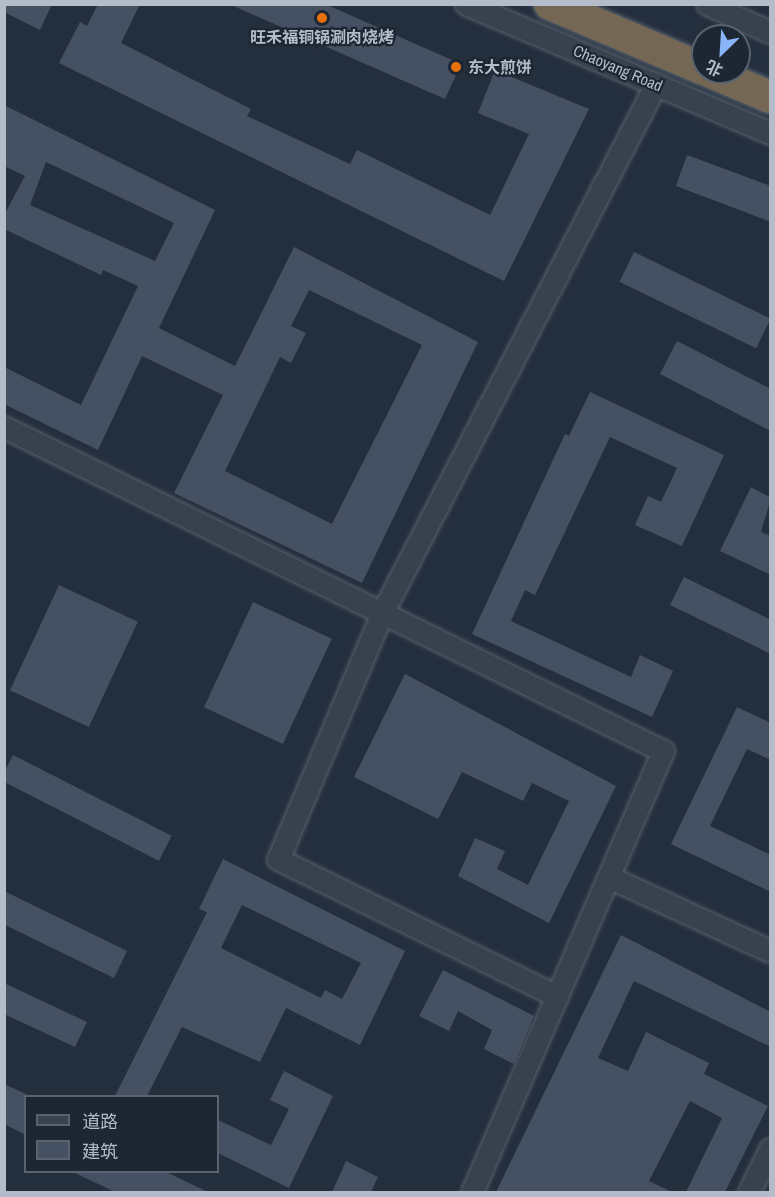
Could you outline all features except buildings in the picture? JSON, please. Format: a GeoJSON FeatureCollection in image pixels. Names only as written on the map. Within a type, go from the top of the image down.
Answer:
{"type":"FeatureCollection","features":[{"type":"Feature","properties":{"kind":"highway","name":"Chaoyang Road"},"geometry":{"type":"LineString","coordinates":[[550,4],[691,64]]}},
{"type":"Feature","properties":{"kind":"highway"},"geometry":{"type":"LineString","coordinates":[[598,4],[691,44]]}},
{"type":"Feature","properties":{"kind":"highway"},"geometry":{"type":"LineString","coordinates":[[751,68],[771,76]]}},
{"type":"Feature","properties":{"kind":"highway"},"geometry":{"type":"LineString","coordinates":[[740,84],[771,97]]}},
{"type":"Feature","properties":{"kind":"street","name":"Chaoyang Road"},"geometry":{"type":"LineString","coordinates":[[466,4],[771,133]]}},
{"type":"Feature","properties":{"kind":"street"},"geometry":{"type":"LineString","coordinates":[[707,4],[771,32]]}},
{"type":"Feature","properties":{"kind":"street"},"geometry":{"type":"LineString","coordinates":[[557,996],[278,859],[382,613],[657,84]]}},
{"type":"Feature","properties":{"kind":"street"},"geometry":{"type":"LineString","coordinates":[[4,427],[663,751],[472,1192]]}},
{"type":"Feature","properties":{"kind":"street"},"geometry":{"type":"LineString","coordinates":[[609,877],[771,951]]}},
{"type":"Feature","properties":{"kind":"street"},"geometry":{"type":"LineString","coordinates":[[749,1192],[771,1149]]}},
{"type":"Feature","properties":{"kind":"place","name":"旺禾福铜锅涮肉烧烤"},"geometry":{"type":"Point","coordinates":[322,18]}},
{"type":"Feature","properties":{"kind":"place","name":"东大煎饼"},"geometry":{"type":"Point","coordinates":[456,67]}}]}
